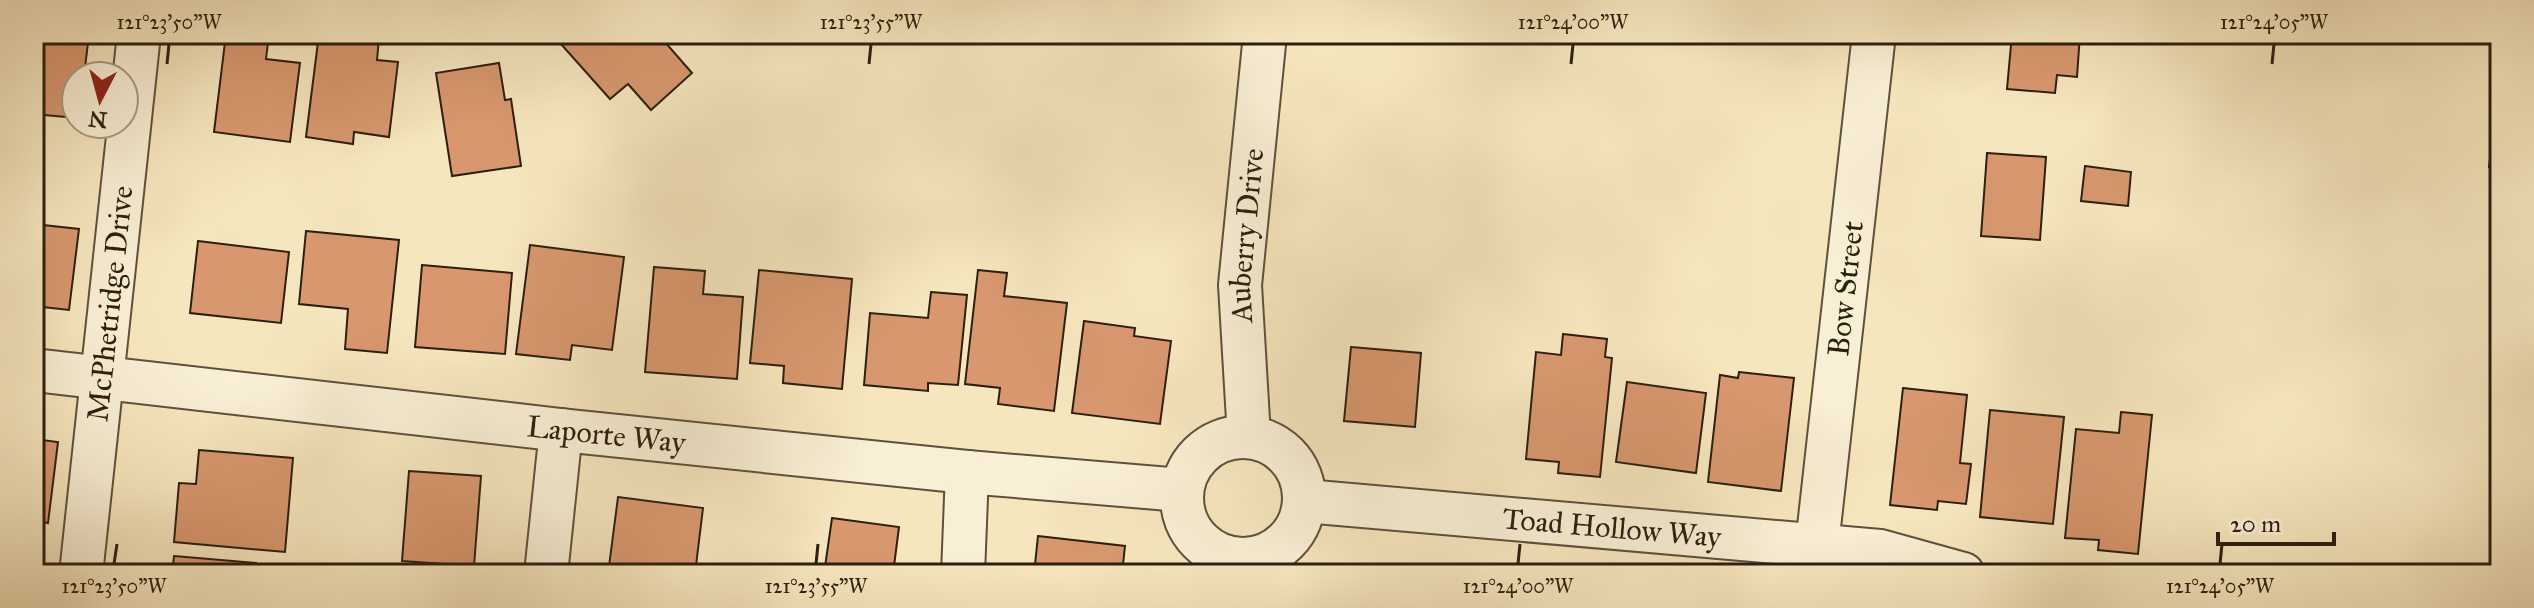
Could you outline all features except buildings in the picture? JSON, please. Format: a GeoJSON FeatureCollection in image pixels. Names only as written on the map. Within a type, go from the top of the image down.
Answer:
{"type":"FeatureCollection","features":[{"type":"Feature","properties":{"kind":"street","name":"McPhetridge Drive"},"geometry":{"type":"LineString","coordinates":[[81,574],[139,34]]}},
{"type":"Feature","properties":{"kind":"street","name":"Auberry Drive"},"geometry":{"type":"LineString","coordinates":[[1249,437],[1240,285],[1265,34]]}},
{"type":"Feature","properties":{"kind":"street","name":"Bow Street"},"geometry":{"type":"LineString","coordinates":[[1817,545],[1874,34]]}},
{"type":"Feature","properties":{"kind":"street","name":"Laporte Way"},"geometry":{"type":"LineString","coordinates":[[34,370],[561,430],[967,472],[1181,490]]}},
{"type":"Feature","properties":{"kind":"street"},"geometry":{"type":"LineString","coordinates":[[546,574],[561,430]]}},
{"type":"Feature","properties":{"kind":"street"},"geometry":{"type":"LineString","coordinates":[[1249,437],[1266,441],[1285,453],[1300,476],[1305,501],[1295,532],[1277,550],[1235,567],[1197,539],[1186,521],[1181,490],[1193,463],[1208,447],[1228,439],[1249,437]]}},
{"type":"Feature","properties":{"kind":"street"},"geometry":{"type":"LineString","coordinates":[[963,574],[967,472]]}},
{"type":"Feature","properties":{"kind":"street","name":"Toad Hollow Way"},"geometry":{"type":"LineString","coordinates":[[1305,501],[1880,551],[1963,574]]}}]}
